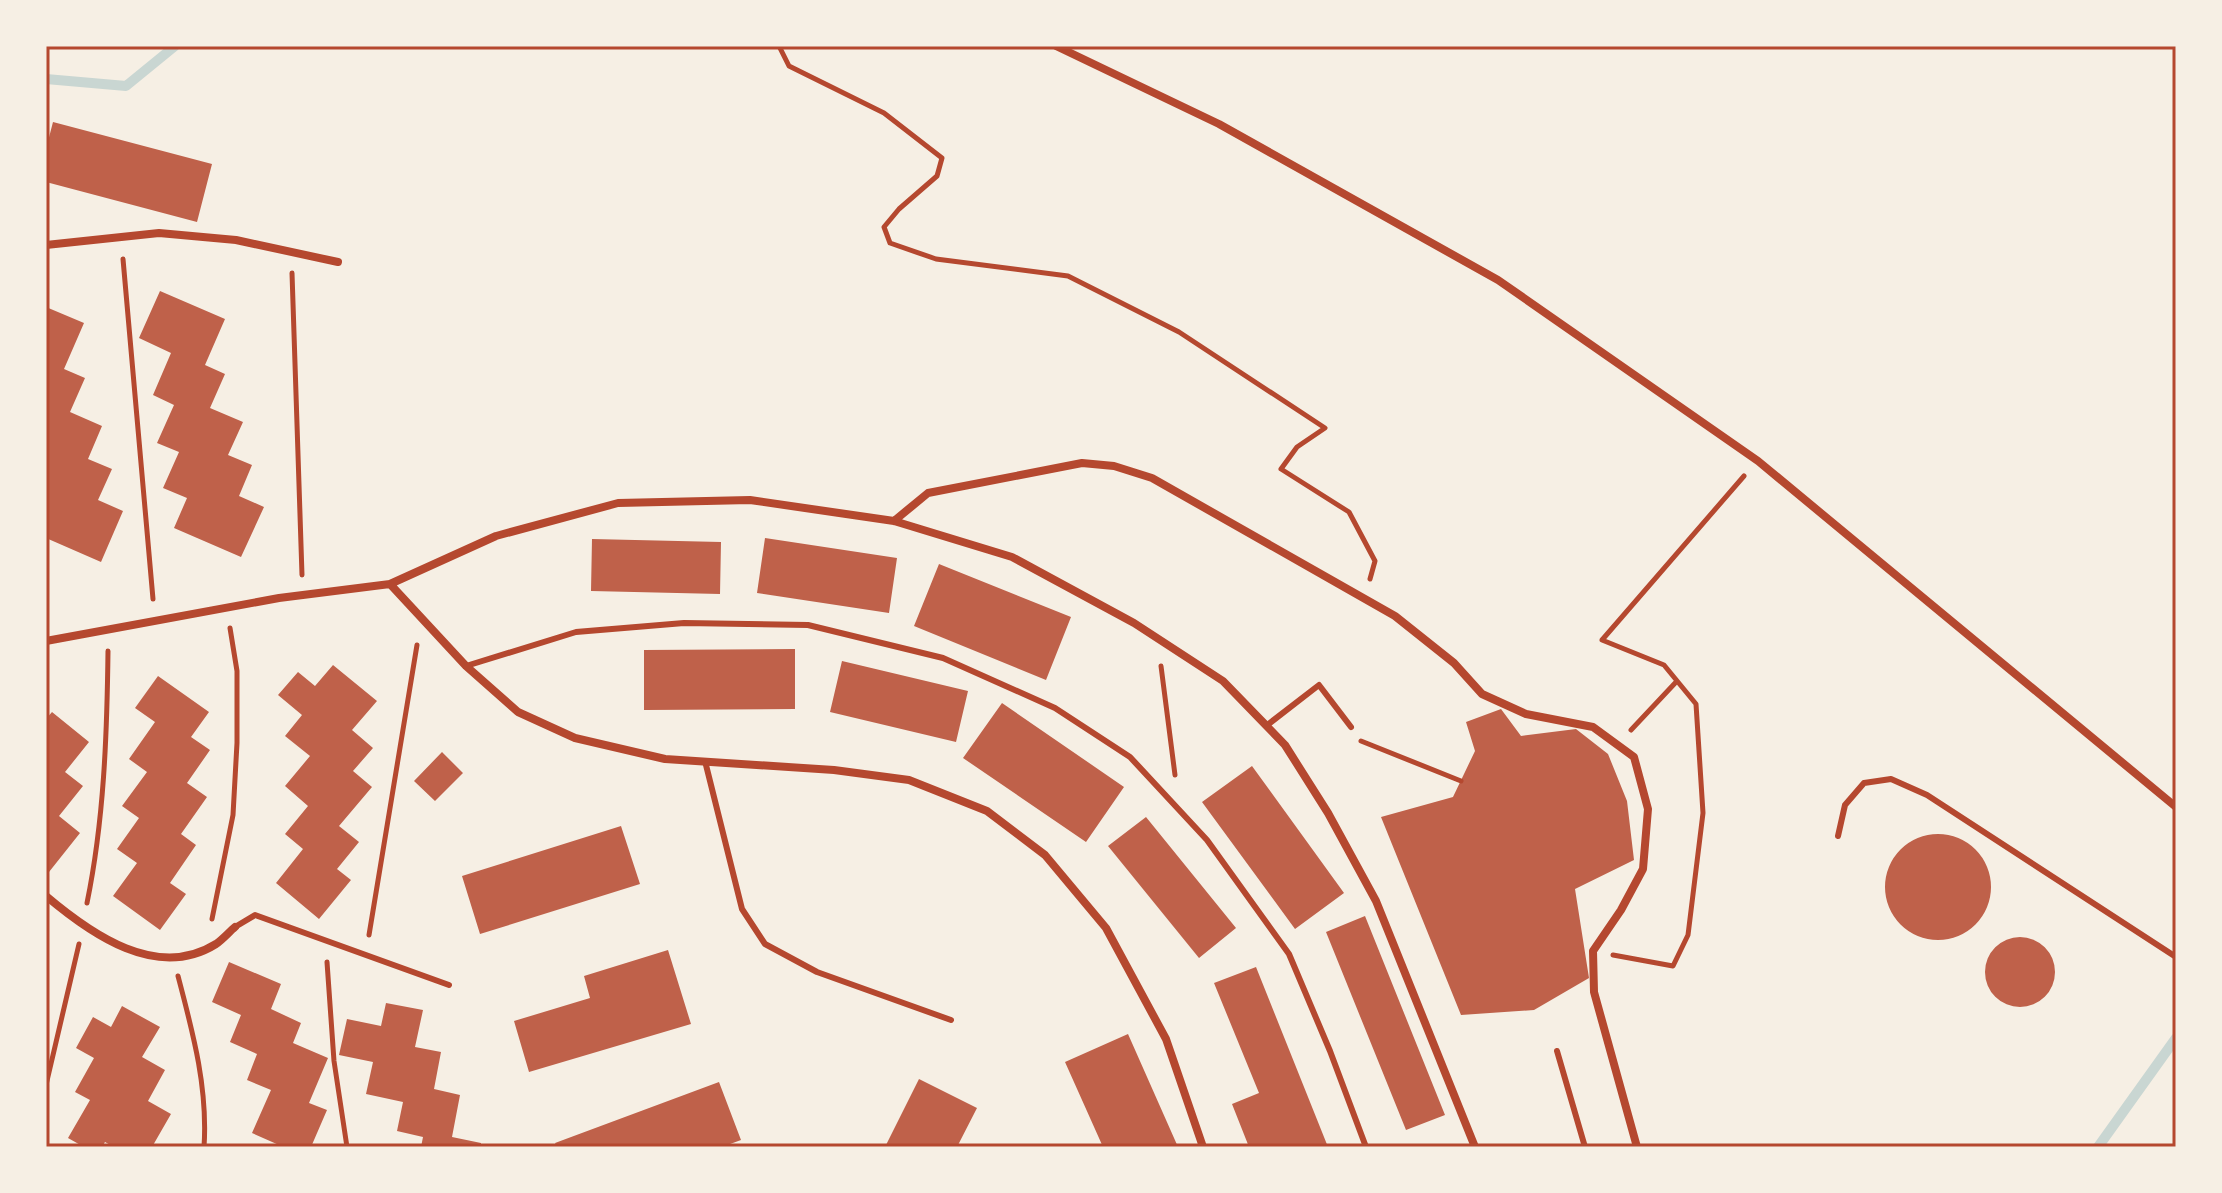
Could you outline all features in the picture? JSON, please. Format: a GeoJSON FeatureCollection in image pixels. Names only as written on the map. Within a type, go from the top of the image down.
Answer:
{"type":"FeatureCollection","features":[{"type":"Feature","properties":{"kind":"street"},"geometry":{"type":"LineString","coordinates":[[1056,46],[1219,124],[1498,280],[1758,461],[2176,807]]}},
{"type":"Feature","properties":{"kind":"street"},"geometry":{"type":"LineString","coordinates":[[46,245],[159,233],[236,240],[338,262]]}},
{"type":"Feature","properties":{"kind":"street"},"geometry":{"type":"LineString","coordinates":[[894,521],[928,493],[1082,463],[1114,466],[1152,478],[1395,616],[1454,663],[1482,694],[1526,714],[1593,727],[1634,757],[1648,809],[1643,869],[1621,910],[1593,951],[1594,992],[1637,1147]]}},
{"type":"Feature","properties":{"kind":"street"},"geometry":{"type":"LineString","coordinates":[[46,641],[303,595],[390,584],[496,536],[618,503],[750,500],[894,521],[1012,557],[1134,623],[1223,681],[1285,745],[1328,813],[1376,901],[1475,1147]]}},
{"type":"Feature","properties":{"kind":"street"},"geometry":{"type":"LineString","coordinates":[[390,584],[466,666],[518,712],[575,738],[665,759],[834,770],[909,780],[987,811],[1045,855],[1106,928],[1166,1039],[1203,1147]]}},
{"type":"Feature","properties":{"kind":"street"},"geometry":{"type":"LineString","coordinates":[[46,896],[113,944],[147,956],[188,956],[216,943],[235,927]]}},
{"type":"Feature","properties":{"kind":"lane"},"geometry":{"type":"LineString","coordinates":[[466,666],[576,632],[684,623],[808,625],[943,658],[1055,708],[1130,757],[1207,840],[1289,954],[1366,1147]]}},
{"type":"Feature","properties":{"kind":"lane"},"geometry":{"type":"LineString","coordinates":[[1266,726],[1319,685],[1351,727]]}},
{"type":"Feature","properties":{"kind":"lane"},"geometry":{"type":"LineString","coordinates":[[705,761],[742,909],[765,944],[817,972],[951,1020]]}},
{"type":"Feature","properties":{"kind":"lane"},"geometry":{"type":"LineString","coordinates":[[1838,836],[1845,805],[1864,783],[1891,779],[1927,795],[2176,957]]}},
{"type":"Feature","properties":{"kind":"lane"},"geometry":{"type":"LineString","coordinates":[[235,927],[255,915],[449,985]]}},
{"type":"Feature","properties":{"kind":"lane"},"geometry":{"type":"LineString","coordinates":[[1557,1051],[1585,1147]]}},
{"type":"Feature","properties":{"kind":"path"},"geometry":{"type":"LineString","coordinates":[[779,46],[789,66],[884,113],[942,158],[937,176],[899,209],[884,227],[890,243],[936,259],[1068,276],[1179,332],[1325,428],[1297,447],[1281,469],[1349,512],[1375,561],[1365,600]]}},
{"type":"Feature","properties":{"kind":"path"},"geometry":{"type":"LineString","coordinates":[[121,238],[155,621]]}},
{"type":"Feature","properties":{"kind":"path"},"geometry":{"type":"LineString","coordinates":[[291,252],[303,595]]}},
{"type":"Feature","properties":{"kind":"path"},"geometry":{"type":"LineString","coordinates":[[1645,962],[1673,966],[1688,935],[1703,813],[1696,704],[1664,665],[1602,640],[1758,461]]}},
{"type":"Feature","properties":{"kind":"path"},"geometry":{"type":"LineString","coordinates":[[207,948],[233,815],[237,671],[227,608]]}},
{"type":"Feature","properties":{"kind":"path"},"geometry":{"type":"LineString","coordinates":[[366,955],[421,618]]}},
{"type":"Feature","properties":{"kind":"path"},"geometry":{"type":"LineString","coordinates":[[46,1085],[93,873],[107,740],[109,630]]}},
{"type":"Feature","properties":{"kind":"path"},"geometry":{"type":"LineString","coordinates":[[1157,638],[1180,811]]}},
{"type":"Feature","properties":{"kind":"path"},"geometry":{"type":"LineString","coordinates":[[1628,733],[1677,681]]}},
{"type":"Feature","properties":{"kind":"path"},"geometry":{"type":"LineString","coordinates":[[1351,727],[1363,743],[1461,781]]}},
{"type":"Feature","properties":{"kind":"path"},"geometry":{"type":"LineString","coordinates":[[326,941],[334,1061],[347,1147]]}},
{"type":"Feature","properties":{"kind":"path"},"geometry":{"type":"LineString","coordinates":[[173,956],[198,1053],[206,1117],[204,1147]]}},
{"type":"Feature","properties":{"kind":"building"},"geometry":{"type":"Polygon","coordinates":[[[53,122],[212,164],[197,222],[46,182],[46,149],[53,122]]]}},
{"type":"Feature","properties":{"kind":"building"},"geometry":{"type":"Polygon","coordinates":[[[160,291],[225,319],[205,365],[225,374],[210,408],[243,422],[228,455],[252,465],[239,496],[264,507],[241,557],[174,528],[187,498],[163,488],[179,452],[157,443],[174,405],[153,395],[171,353],[139,338],[160,291]]]}},
{"type":"Feature","properties":{"kind":"building"},"geometry":{"type":"Polygon","coordinates":[[[46,307],[84,323],[64,369],[85,378],[70,412],[102,426],[88,459],[112,469],[98,500],[123,511],[101,562],[46,538],[46,307]]]}},
{"type":"Feature","properties":{"kind":"building"},"geometry":{"type":"Polygon","coordinates":[[[765,538],[897,558],[889,613],[757,593],[765,538]]]}},
{"type":"Feature","properties":{"kind":"building"},"geometry":{"type":"Polygon","coordinates":[[[592,539],[721,542],[720,594],[591,591],[592,539]]]}},
{"type":"Feature","properties":{"kind":"building"},"geometry":{"type":"Polygon","coordinates":[[[939,564],[1071,617],[1046,680],[914,626],[939,564]]]}},
{"type":"Feature","properties":{"kind":"building"},"geometry":{"type":"Polygon","coordinates":[[[795,649],[795,709],[644,710],[644,650],[795,649]]]}},
{"type":"Feature","properties":{"kind":"building"},"geometry":{"type":"Polygon","coordinates":[[[842,661],[968,691],[956,742],[830,712],[842,661]]]}},
{"type":"Feature","properties":{"kind":"building"},"geometry":{"type":"Polygon","coordinates":[[[333,665],[377,701],[352,730],[373,748],[353,771],[372,787],[339,826],[359,842],[337,869],[351,880],[319,919],[276,883],[303,849],[285,834],[308,806],[285,786],[310,756],[285,736],[302,715],[278,695],[298,672],[315,686],[333,665]]]}},
{"type":"Feature","properties":{"kind":"building"},"geometry":{"type":"Polygon","coordinates":[[[158,676],[209,712],[191,737],[210,750],[187,783],[207,797],[181,834],[196,845],[170,883],[186,894],[160,930],[113,896],[137,863],[117,849],[139,818],[122,806],[147,772],[129,759],[155,722],[135,708],[158,676]]]}},
{"type":"Feature","properties":{"kind":"building"},"geometry":{"type":"Polygon","coordinates":[[[1002,703],[1124,787],[1086,842],[963,758],[1002,703]]]}},
{"type":"Feature","properties":{"kind":"building"},"geometry":{"type":"Polygon","coordinates":[[[1501,709],[1521,736],[1576,729],[1608,754],[1627,801],[1634,860],[1575,889],[1589,978],[1534,1010],[1461,1015],[1381,817],[1453,797],[1475,751],[1466,722],[1501,709]]]}},
{"type":"Feature","properties":{"kind":"building"},"geometry":{"type":"Polygon","coordinates":[[[52,712],[89,742],[65,772],[83,786],[59,816],[80,833],[49,872],[46,869],[46,719],[52,712]]]}},
{"type":"Feature","properties":{"kind":"building"},"geometry":{"type":"Polygon","coordinates":[[[442,752],[463,773],[435,801],[414,781],[442,752]]]}},
{"type":"Feature","properties":{"kind":"building"},"geometry":{"type":"Polygon","coordinates":[[[1252,766],[1344,893],[1295,929],[1202,802],[1252,766]]]}},
{"type":"Feature","properties":{"kind":"building"},"geometry":{"type":"Polygon","coordinates":[[[1146,817],[1236,928],[1199,958],[1108,846],[1146,817]]]}},
{"type":"Feature","properties":{"kind":"building"},"geometry":{"type":"Polygon","coordinates":[[[621,826],[640,884],[480,934],[462,876],[621,826]]]}},
{"type":"Feature","properties":{"kind":"building"},"geometry":{"type":"Polygon","coordinates":[[[1938,834],[1958,838],[1976,849],[1987,867],[1991,887],[1987,907],[1976,925],[1958,936],[1938,940],[1918,936],[1900,925],[1889,907],[1885,887],[1889,867],[1900,849],[1918,838],[1938,834]]]}},
{"type":"Feature","properties":{"kind":"building"},"geometry":{"type":"Polygon","coordinates":[[[1365,916],[1445,1115],[1406,1130],[1326,932],[1365,916]]]}},
{"type":"Feature","properties":{"kind":"building"},"geometry":{"type":"Polygon","coordinates":[[[2013,937],[2027,937],[2049,952],[2055,972],[2053,985],[2045,997],[2027,1007],[2013,1007],[1991,992],[1985,979],[1985,965],[2000,943],[2013,937]]]}},
{"type":"Feature","properties":{"kind":"building"},"geometry":{"type":"Polygon","coordinates":[[[668,950],[691,1024],[529,1072],[514,1021],[590,998],[584,976],[668,950]]]}},
{"type":"Feature","properties":{"kind":"building"},"geometry":{"type":"Polygon","coordinates":[[[229,962],[281,984],[271,1009],[301,1023],[293,1043],[328,1058],[309,1103],[327,1110],[311,1147],[278,1147],[252,1133],[271,1090],[247,1080],[257,1054],[230,1042],[241,1015],[212,1002],[229,962]]]}},
{"type":"Feature","properties":{"kind":"building"},"geometry":{"type":"Polygon","coordinates":[[[1256,967],[1328,1147],[1249,1147],[1232,1104],[1259,1093],[1214,983],[1256,967]]]}},
{"type":"Feature","properties":{"kind":"building"},"geometry":{"type":"Polygon","coordinates":[[[386,1003],[423,1010],[415,1047],[441,1052],[434,1089],[460,1095],[452,1137],[481,1143],[481,1147],[421,1147],[423,1137],[397,1131],[403,1102],[366,1094],[373,1062],[339,1055],[347,1019],[381,1026],[386,1003]]]}},
{"type":"Feature","properties":{"kind":"building"},"geometry":{"type":"Polygon","coordinates":[[[122,1006],[160,1027],[142,1057],[165,1070],[148,1101],[171,1114],[152,1147],[114,1147],[105,1142],[102,1147],[84,1147],[68,1138],[90,1100],[75,1092],[94,1058],[76,1048],[93,1017],[111,1027],[122,1006]]]}},
{"type":"Feature","properties":{"kind":"building"},"geometry":{"type":"Polygon","coordinates":[[[1128,1034],[1178,1147],[1103,1147],[1065,1062],[1128,1034]]]}},
{"type":"Feature","properties":{"kind":"building"},"geometry":{"type":"Polygon","coordinates":[[[919,1079],[977,1108],[957,1147],[886,1145],[919,1079]]]}},
{"type":"Feature","properties":{"kind":"building"},"geometry":{"type":"Polygon","coordinates":[[[719,1082],[741,1140],[722,1147],[557,1147],[555,1143],[719,1082]]]}},
{"type":"Feature","properties":{"kind":"waterway"},"geometry":{"type":"LineString","coordinates":[[46,79],[126,86],[175,46]]}},
{"type":"Feature","properties":{"kind":"waterway"},"geometry":{"type":"LineString","coordinates":[[2098,1147],[2176,1038]]}}]}
